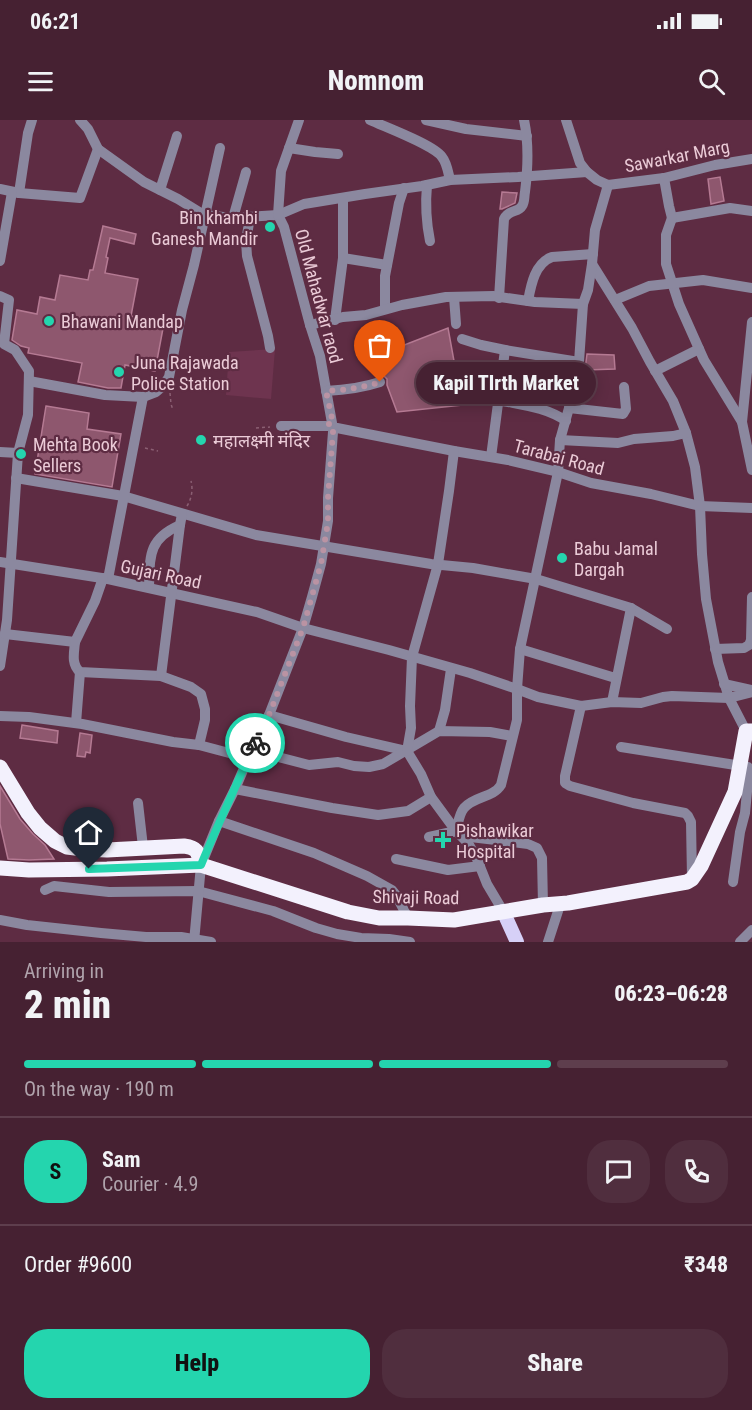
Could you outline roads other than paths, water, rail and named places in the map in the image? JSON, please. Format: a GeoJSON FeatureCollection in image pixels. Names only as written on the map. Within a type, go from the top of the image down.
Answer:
{"type":"FeatureCollection","features":[{"type":"Feature","properties":{"kind":"highway"},"geometry":{"type":"LineString","coordinates":[[692,879],[701,866],[729,808],[749,731]]}},
{"type":"Feature","properties":{"kind":"highway","name":"Shivaji Road"},"geometry":{"type":"LineString","coordinates":[[0,767],[28,813],[40,828],[68,847],[107,850],[190,846],[198,852],[201,865],[348,912],[379,918],[454,920],[560,904],[687,882],[692,879]]}},
{"type":"Feature","properties":{"kind":"highway"},"geometry":{"type":"LineString","coordinates":[[0,868],[201,865]]}},
{"type":"Feature","properties":{"kind":"main road"},"geometry":{"type":"LineString","coordinates":[[503,911],[517,942]]}},
{"type":"Feature","properties":{"kind":"street"},"geometry":{"type":"LineString","coordinates":[[0,261],[32,120]]}},
{"type":"Feature","properties":{"kind":"street"},"geometry":{"type":"LineString","coordinates":[[80,120],[88,129],[98,149],[144,182],[204,215],[233,218],[278,214],[303,204],[450,180],[587,172]]}},
{"type":"Feature","properties":{"kind":"street"},"geometry":{"type":"LineString","coordinates":[[278,214],[281,171],[294,138],[298,120]]}},
{"type":"Feature","properties":{"kind":"street"},"geometry":{"type":"LineString","coordinates":[[370,120],[438,151],[444,160],[450,180]]}},
{"type":"Feature","properties":{"kind":"street"},"geometry":{"type":"LineString","coordinates":[[426,120],[466,129],[527,136]]}},
{"type":"Feature","properties":{"kind":"street"},"geometry":{"type":"LineString","coordinates":[[500,298],[504,219],[506,214],[522,206],[527,176],[527,136],[524,120]]}},
{"type":"Feature","properties":{"kind":"street"},"geometry":{"type":"LineString","coordinates":[[459,834],[462,811],[466,806],[498,790],[501,785],[517,720],[520,649],[558,472],[560,440],[579,362],[583,304],[588,290],[595,230],[608,185],[597,180],[580,163],[566,120]]}},
{"type":"Feature","properties":{"kind":"street"},"geometry":{"type":"LineString","coordinates":[[160,190],[177,136]]}},
{"type":"Feature","properties":{"kind":"street"},"geometry":{"type":"LineString","coordinates":[[29,381],[105,395],[143,397],[156,392],[163,386],[169,377],[182,310],[220,148]]}},
{"type":"Feature","properties":{"kind":"street"},"geometry":{"type":"LineString","coordinates":[[289,148],[338,154]]}},
{"type":"Feature","properties":{"kind":"street"},"geometry":{"type":"LineString","coordinates":[[0,189],[15,193],[80,198],[98,149]]}},
{"type":"Feature","properties":{"kind":"street","name":"Sawarkar Marg"},"geometry":{"type":"LineString","coordinates":[[608,185],[664,178],[715,165],[752,159]]}},
{"type":"Feature","properties":{"kind":"street"},"geometry":{"type":"LineString","coordinates":[[233,218],[246,172]]}},
{"type":"Feature","properties":{"kind":"street"},"geometry":{"type":"LineString","coordinates":[[664,178],[672,218],[666,235],[666,264],[672,283],[704,360],[742,422]]}},
{"type":"Feature","properties":{"kind":"street"},"geometry":{"type":"LineString","coordinates":[[427,185],[426,220],[430,241]]}},
{"type":"Feature","properties":{"kind":"street"},"geometry":{"type":"LineString","coordinates":[[385,309],[385,276],[404,188]]}},
{"type":"Feature","properties":{"kind":"street"},"geometry":{"type":"LineString","coordinates":[[335,320],[343,258],[343,198]]}},
{"type":"Feature","properties":{"kind":"street"},"geometry":{"type":"LineString","coordinates":[[672,218],[730,208],[752,211]]}},
{"type":"Feature","properties":{"kind":"street","name":"Old Mahadwar raod"},"geometry":{"type":"LineString","coordinates":[[194,940],[201,865],[269,715],[303,628],[321,564],[328,522],[333,427],[320,356],[284,227],[278,214]]}},
{"type":"Feature","properties":{"kind":"street"},"geometry":{"type":"LineString","coordinates":[[250,217],[246,242],[247,256],[270,348]]}},
{"type":"Feature","properties":{"kind":"street"},"geometry":{"type":"LineString","coordinates":[[528,301],[535,275],[546,259],[552,257],[592,259]]}},
{"type":"Feature","properties":{"kind":"street"},"geometry":{"type":"LineString","coordinates":[[343,258],[387,265]]}},
{"type":"Feature","properties":{"kind":"street"},"geometry":{"type":"LineString","coordinates":[[592,259],[673,401],[686,432],[695,467],[706,600],[715,649],[729,698],[749,731]]}},
{"type":"Feature","properties":{"kind":"street"},"geometry":{"type":"LineString","coordinates":[[615,300],[650,286],[703,280],[752,288]]}},
{"type":"Feature","properties":{"kind":"street"},"geometry":{"type":"LineString","coordinates":[[0,296],[9,300],[4,344],[15,350],[29,371],[28,414],[18,453],[5,563],[7,620],[0,666]]}},
{"type":"Feature","properties":{"kind":"street"},"geometry":{"type":"LineString","coordinates":[[310,325],[446,297],[493,296],[555,304],[583,304]]}},
{"type":"Feature","properties":{"kind":"street"},"geometry":{"type":"LineString","coordinates":[[454,297],[456,324]]}},
{"type":"Feature","properties":{"kind":"street"},"geometry":{"type":"LineString","coordinates":[[752,322],[742,422],[752,470]]}},
{"type":"Feature","properties":{"kind":"street"},"geometry":{"type":"LineString","coordinates":[[462,339],[505,350],[579,362]]}},
{"type":"Feature","properties":{"kind":"street"},"geometry":{"type":"LineString","coordinates":[[655,371],[699,349]]}},
{"type":"Feature","properties":{"kind":"street"},"geometry":{"type":"LineString","coordinates":[[491,457],[505,350]]}},
{"type":"Feature","properties":{"kind":"street"},"geometry":{"type":"LineString","coordinates":[[326,391],[366,387],[380,382]]}},
{"type":"Feature","properties":{"kind":"street"},"geometry":{"type":"LineString","coordinates":[[569,408],[625,413],[624,387]]}},
{"type":"Feature","properties":{"kind":"street"},"geometry":{"type":"LineString","coordinates":[[143,397],[106,579],[75,642],[73,663],[80,672],[161,676],[191,687],[201,694],[205,709],[199,746]]}},
{"type":"Feature","properties":{"kind":"street"},"geometry":{"type":"LineString","coordinates":[[498,400],[536,407],[557,414],[566,421]]}},
{"type":"Feature","properties":{"kind":"street","name":"Tarabai Road"},"geometry":{"type":"LineString","coordinates":[[277,427],[333,427],[508,460],[591,483],[700,506],[752,508]]}},
{"type":"Feature","properties":{"kind":"street"},"geometry":{"type":"LineString","coordinates":[[560,440],[618,443],[634,439],[673,436],[686,432]]}},
{"type":"Feature","properties":{"kind":"street"},"geometry":{"type":"LineString","coordinates":[[454,451],[438,564],[412,657],[411,728],[407,751],[431,796],[468,843],[487,884],[503,911]]}},
{"type":"Feature","properties":{"kind":"street"},"geometry":{"type":"LineString","coordinates":[[0,452],[18,453]]}},
{"type":"Feature","properties":{"kind":"street"},"geometry":{"type":"LineString","coordinates":[[16,478],[123,496],[181,520],[256,535],[536,579],[632,608],[667,629]]}},
{"type":"Feature","properties":{"kind":"street"},"geometry":{"type":"LineString","coordinates":[[149,587],[150,559],[154,546],[162,535],[181,520]]}},
{"type":"Feature","properties":{"kind":"street"},"geometry":{"type":"LineString","coordinates":[[161,676],[181,520]]}},
{"type":"Feature","properties":{"kind":"street","name":"Gujari Road"},"geometry":{"type":"LineString","coordinates":[[5,563],[149,587],[257,612],[303,628],[389,650],[502,684],[538,697],[581,706],[612,702],[641,703],[672,696],[729,698],[752,691]]}},
{"type":"Feature","properties":{"kind":"street"},"geometry":{"type":"LineString","coordinates":[[715,649],[744,648],[749,645],[752,597]]}},
{"type":"Feature","properties":{"kind":"street"},"geometry":{"type":"LineString","coordinates":[[612,702],[632,608]]}},
{"type":"Feature","properties":{"kind":"street"},"geometry":{"type":"LineString","coordinates":[[5,634],[75,642]]}},
{"type":"Feature","properties":{"kind":"street"},"geometry":{"type":"LineString","coordinates":[[520,649],[612,677]]}},
{"type":"Feature","properties":{"kind":"street"},"geometry":{"type":"LineString","coordinates":[[439,731],[446,710],[452,669]]}},
{"type":"Feature","properties":{"kind":"street"},"geometry":{"type":"LineString","coordinates":[[76,723],[80,672]]}},
{"type":"Feature","properties":{"kind":"street"},"geometry":{"type":"LineString","coordinates":[[724,684],[752,691]]}},
{"type":"Feature","properties":{"kind":"street"},"geometry":{"type":"LineString","coordinates":[[581,706],[564,780],[567,785],[576,785],[633,803],[682,812],[688,816],[691,822],[692,879]]}},
{"type":"Feature","properties":{"kind":"street"},"geometry":{"type":"LineString","coordinates":[[269,715],[346,737],[407,751]]}},
{"type":"Feature","properties":{"kind":"street"},"geometry":{"type":"LineString","coordinates":[[0,716],[76,723],[199,746],[282,758],[309,765],[338,762],[362,768],[383,764],[439,731],[490,732],[512,736]]}},
{"type":"Feature","properties":{"kind":"street"},"geometry":{"type":"LineString","coordinates":[[621,747],[748,767],[745,813],[740,832],[734,882]]}},
{"type":"Feature","properties":{"kind":"street"},"geometry":{"type":"LineString","coordinates":[[235,789],[378,815],[408,810],[431,796]]}},
{"type":"Feature","properties":{"kind":"street"},"geometry":{"type":"LineString","coordinates":[[138,803],[143,848]]}},
{"type":"Feature","properties":{"kind":"street"},"geometry":{"type":"LineString","coordinates":[[729,808],[745,813]]}},
{"type":"Feature","properties":{"kind":"street"},"geometry":{"type":"LineString","coordinates":[[219,821],[314,853],[367,876],[392,890],[408,918]]}},
{"type":"Feature","properties":{"kind":"street"},"geometry":{"type":"LineString","coordinates":[[429,837],[459,834],[528,844],[537,848],[542,858],[543,905]]}},
{"type":"Feature","properties":{"kind":"street"},"geometry":{"type":"LineString","coordinates":[[396,859],[448,870],[480,866]]}},
{"type":"Feature","properties":{"kind":"street"},"geometry":{"type":"LineString","coordinates":[[45,890],[54,886],[109,892],[198,891],[273,911],[337,934],[362,939],[410,942]]}},
{"type":"Feature","properties":{"kind":"street"},"geometry":{"type":"LineString","coordinates":[[548,942],[560,904]]}},
{"type":"Feature","properties":{"kind":"street"},"geometry":{"type":"LineString","coordinates":[[0,920],[101,933],[181,937],[211,942]]}},
{"type":"Feature","properties":{"kind":"street"},"geometry":{"type":"LineString","coordinates":[[740,942],[752,931]]}},
{"type":"Feature","properties":{"kind":"place","name":"Bin khambi Ganesh Mandir"},"geometry":{"type":"Point","coordinates":[270,227]}},
{"type":"Feature","properties":{"kind":"place","name":"Bhawani Mandap"},"geometry":{"type":"Point","coordinates":[49,321]}},
{"type":"Feature","properties":{"kind":"place","name":"Juna Rajawada Police Station"},"geometry":{"type":"Point","coordinates":[119,372]}},
{"type":"Feature","properties":{"kind":"place","name":"Kapil TIrth Market"},"geometry":{"type":"Point","coordinates":[380,382]}},
{"type":"Feature","properties":{"kind":"place","name":"महालक्ष्मी मंदिर"},"geometry":{"type":"Point","coordinates":[201,440]}},
{"type":"Feature","properties":{"kind":"place","name":"Mehta Book Sellers"},"geometry":{"type":"Point","coordinates":[21,454]}},
{"type":"Feature","properties":{"kind":"place","name":"Babu Jamal Dargah"},"geometry":{"type":"Point","coordinates":[562,558]}},
{"type":"Feature","properties":{"kind":"place","name":"Pishawikar Hospital"},"geometry":{"type":"Point","coordinates":[443,840]}}]}
